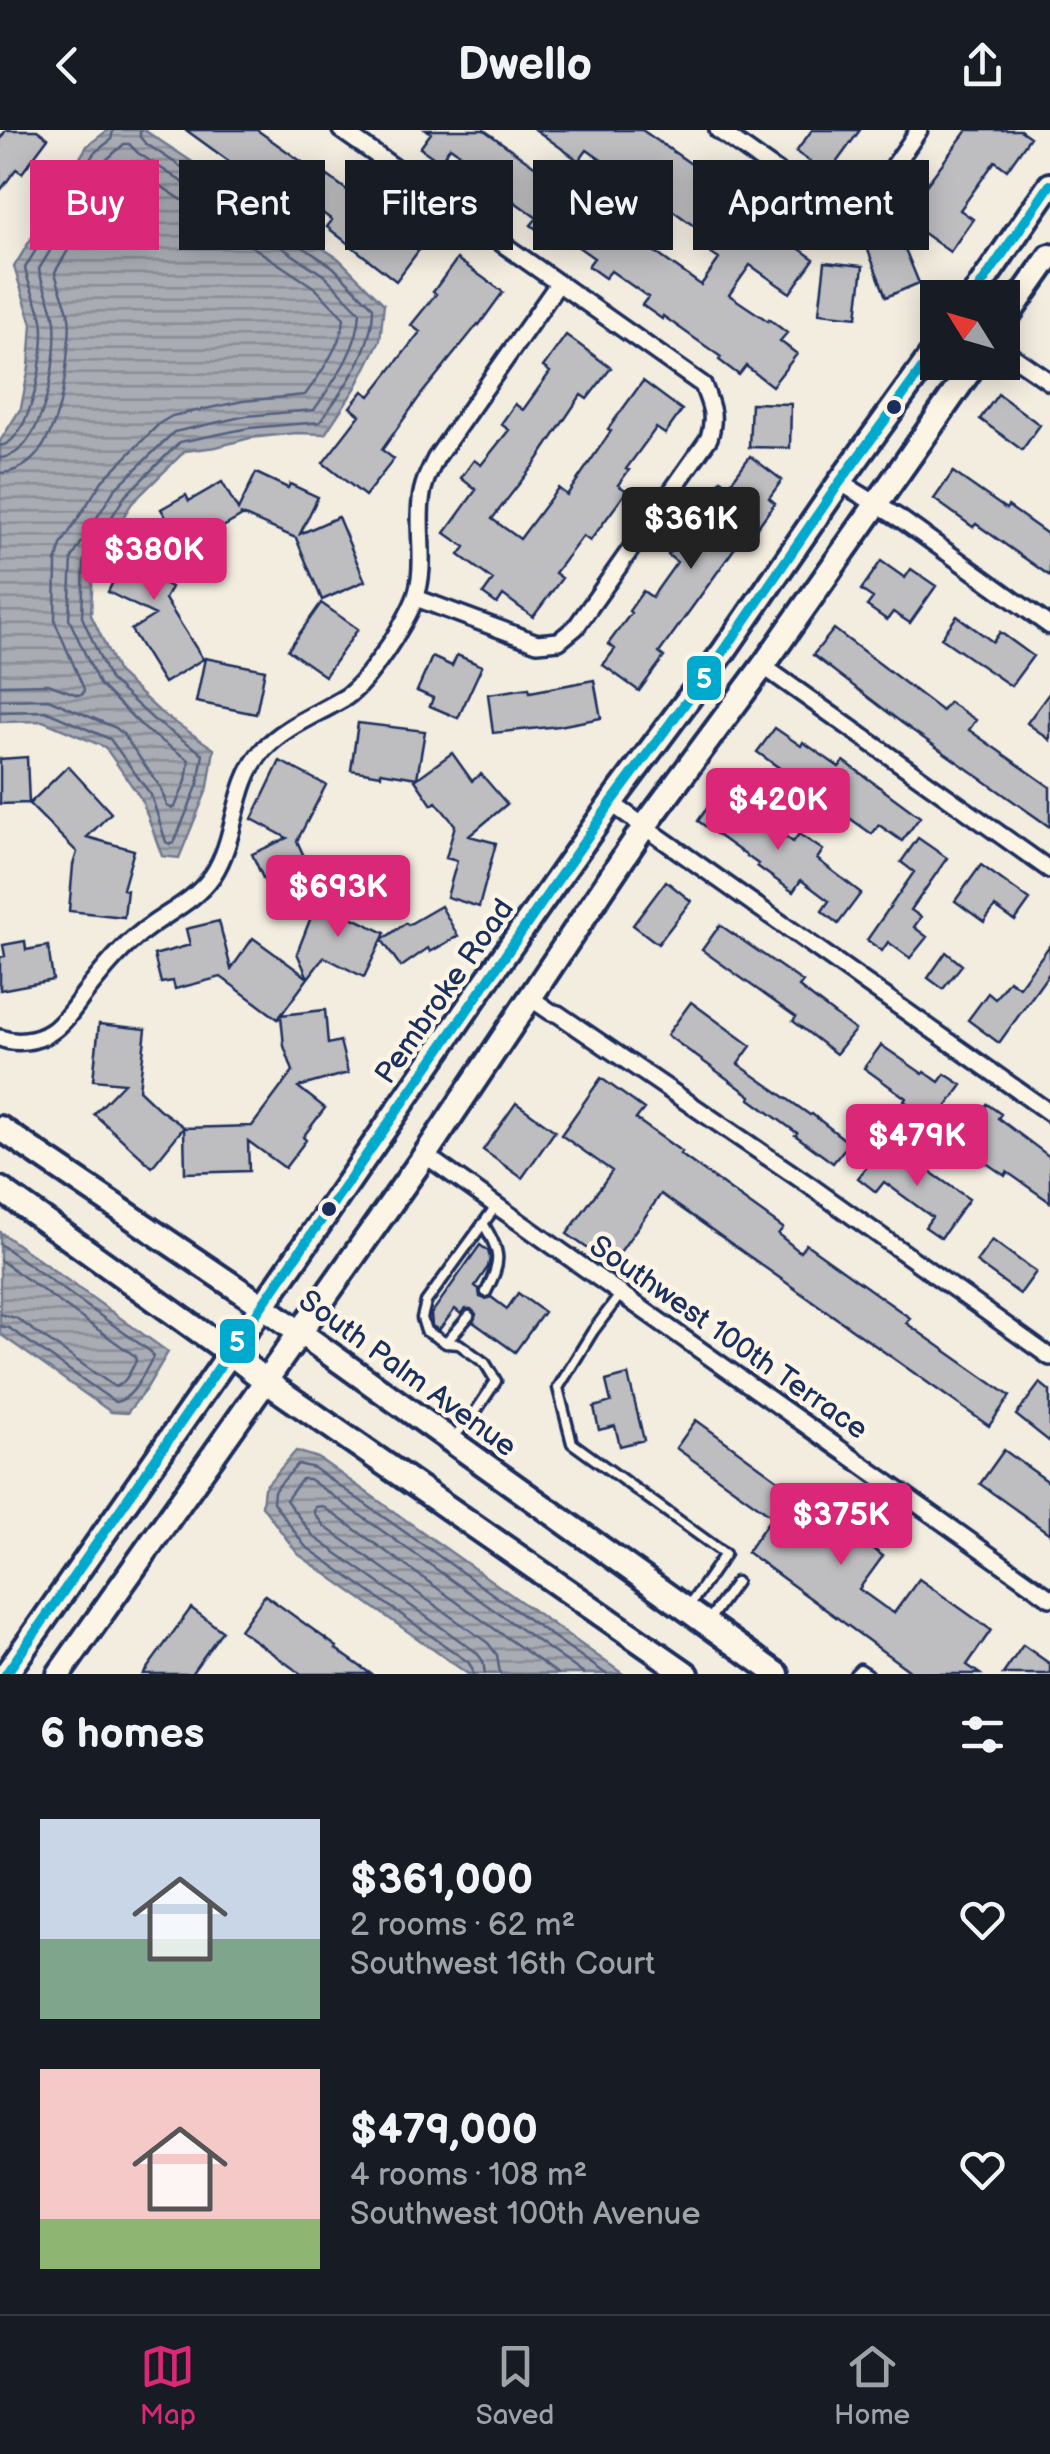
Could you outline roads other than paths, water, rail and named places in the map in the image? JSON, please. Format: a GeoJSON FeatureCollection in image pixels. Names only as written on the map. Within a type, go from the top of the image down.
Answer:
{"type":"FeatureCollection","features":[{"type":"Feature","properties":{"kind":"main road"},"geometry":{"type":"LineString","coordinates":[[984,280],[1050,185]]}},
{"type":"Feature","properties":{"kind":"main road"},"geometry":{"type":"LineString","coordinates":[[1020,298],[1050,256]]}},
{"type":"Feature","properties":{"kind":"main road","name":"Pembroke Road"},"geometry":{"type":"LineString","coordinates":[[6,1674],[491,974],[920,371]]}},
{"type":"Feature","properties":{"kind":"main road"},"geometry":{"type":"LineString","coordinates":[[59,1674],[425,1156],[644,827],[763,666],[963,380]]}},
{"type":"Feature","properties":{"kind":"main road","name":"South Palm Avenue"},"geometry":{"type":"LineString","coordinates":[[0,1128],[263,1306],[777,1674]]}},
{"type":"Feature","properties":{"kind":"main road"},"geometry":{"type":"LineString","coordinates":[[0,1189],[267,1382],[687,1674]]}},
{"type":"Feature","properties":{"kind":"street"},"geometry":{"type":"LineString","coordinates":[[341,130],[703,385],[714,422],[709,438],[576,627],[559,640],[537,643],[416,598]]}},
{"type":"Feature","properties":{"kind":"street"},"geometry":{"type":"LineString","coordinates":[[718,130],[821,202],[848,208],[879,188],[919,130]]}},
{"type":"Feature","properties":{"kind":"street"},"geometry":{"type":"LineString","coordinates":[[0,1038],[12,1043],[42,1036],[63,1022],[137,936],[199,892],[224,854],[243,788],[264,750],[356,689],[382,654],[416,598],[424,482],[450,436],[558,284]]}},
{"type":"Feature","properties":{"kind":"street"},"geometry":{"type":"LineString","coordinates":[[1020,361],[1050,382]]}},
{"type":"Feature","properties":{"kind":"street"},"geometry":{"type":"LineString","coordinates":[[840,482],[902,520],[1050,626]]}},
{"type":"Feature","properties":{"kind":"street"},"geometry":{"type":"LineString","coordinates":[[763,666],[1050,870]]}},
{"type":"Feature","properties":{"kind":"street"},"geometry":{"type":"LineString","coordinates":[[611,803],[1050,1113]]}},
{"type":"Feature","properties":{"kind":"street"},"geometry":{"type":"LineString","coordinates":[[529,997],[778,1163],[1050,1357]]}},
{"type":"Feature","properties":{"kind":"street","name":"Southwest 100th Terrace"},"geometry":{"type":"LineString","coordinates":[[425,1156],[1050,1598]]}},
{"type":"Feature","properties":{"kind":"lane"},"geometry":{"type":"LineString","coordinates":[[451,1441],[496,1381],[485,1363],[460,1344],[446,1343],[426,1331],[422,1318],[426,1302],[434,1300],[496,1206]]}},
{"type":"Feature","properties":{"kind":"lane"},"geometry":{"type":"LineString","coordinates":[[483,1223],[496,1245],[500,1265],[486,1292]]}},
{"type":"Feature","properties":{"kind":"lane"},"geometry":{"type":"LineString","coordinates":[[482,1274],[492,1280]]}},
{"type":"Feature","properties":{"kind":"lane"},"geometry":{"type":"LineString","coordinates":[[621,1294],[558,1388],[572,1442],[725,1554],[687,1610]]}},
{"type":"Feature","properties":{"kind":"lane"},"geometry":{"type":"LineString","coordinates":[[446,1343],[466,1319],[455,1314]]}},
{"type":"Feature","properties":{"kind":"lane"},"geometry":{"type":"LineString","coordinates":[[707,1624],[736,1582]]}},
{"type":"Feature","properties":{"kind":"lane"},"geometry":{"type":"LineString","coordinates":[[855,1674],[860,1669],[868,1674]]}},
{"type":"Feature","properties":{"kind":"water"},"geometry":{"type":"Polygon","coordinates":[[[108,130],[144,130],[189,160],[179,160],[179,250],[325,250],[384,304],[380,340],[356,387],[325,434],[250,438],[185,451],[132,503],[93,564],[91,615],[119,674],[160,712],[214,749],[208,787],[179,858],[162,856],[142,800],[105,747],[43,721],[0,722],[0,441],[21,408],[32,324],[14,267],[30,240],[30,250],[159,250],[159,160],[79,160],[87,146],[108,130]]]}},
{"type":"Feature","properties":{"kind":"water"},"geometry":{"type":"Polygon","coordinates":[[[0,1232],[168,1352],[127,1413],[111,1412],[0,1334],[0,1232]]]}},
{"type":"Feature","properties":{"kind":"water"},"geometry":{"type":"Polygon","coordinates":[[[296,1451],[318,1458],[623,1674],[468,1674],[298,1554],[262,1506],[264,1488],[296,1451]]]}}]}
